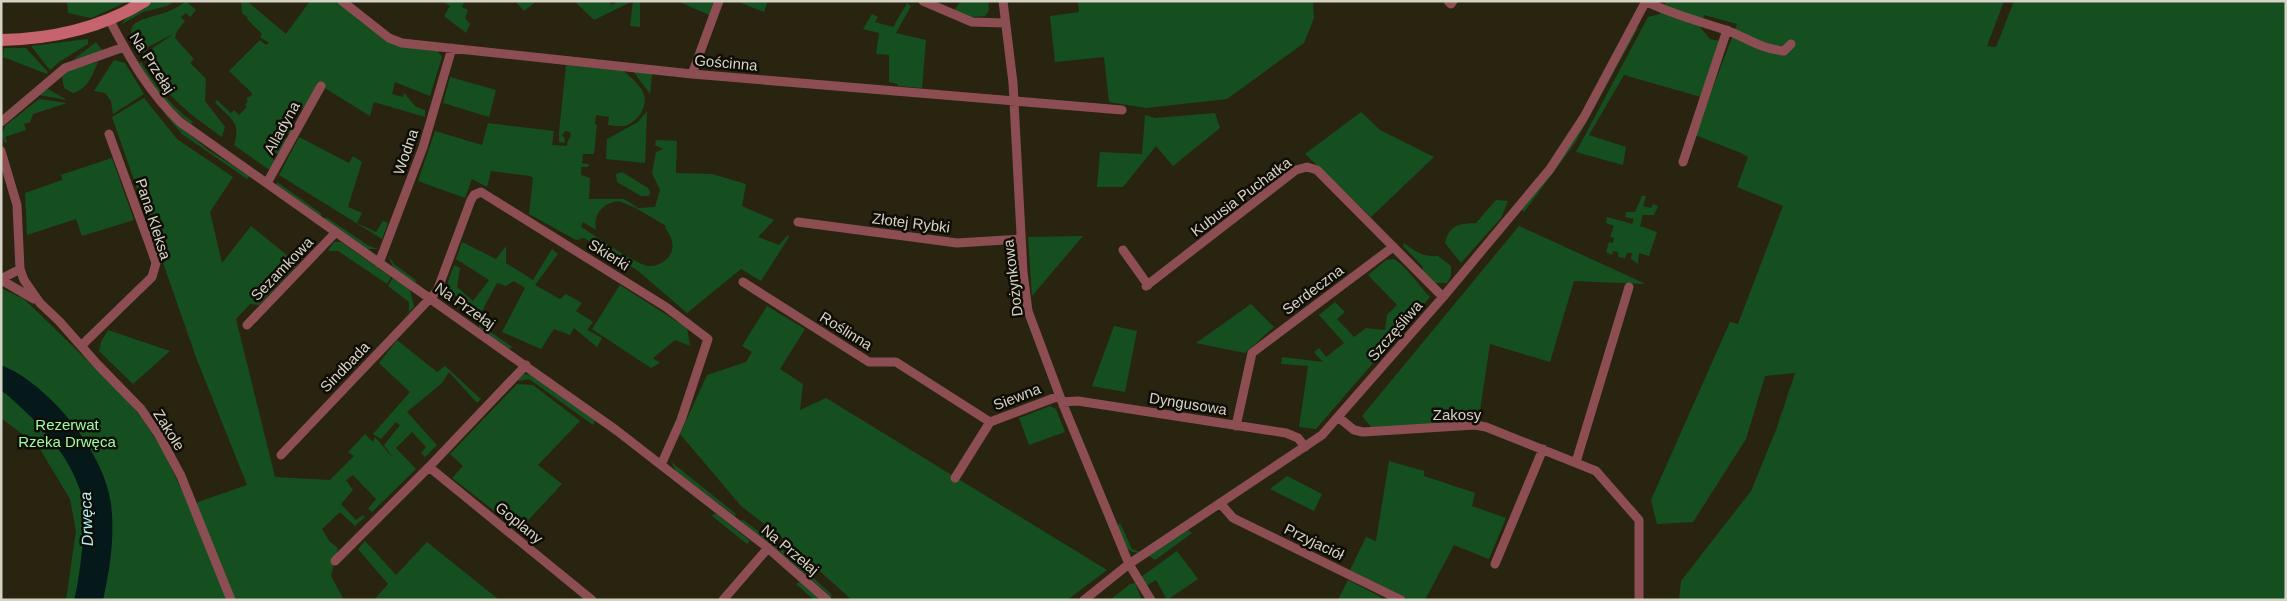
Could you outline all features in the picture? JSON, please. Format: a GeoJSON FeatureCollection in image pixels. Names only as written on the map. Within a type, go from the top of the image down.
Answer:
{"type":"FeatureCollection","features":[{"type":"Feature","properties":{"kind":"main road"},"geometry":{"type":"LineString","coordinates":[[1,40],[64,34],[109,19],[145,1]]}},
{"type":"Feature","properties":{"kind":"street","name":"Gościnna"},"geometry":{"type":"LineString","coordinates":[[342,1],[389,38],[402,42],[692,74],[1122,110]]}},
{"type":"Feature","properties":{"kind":"street"},"geometry":{"type":"LineString","coordinates":[[692,74],[719,1]]}},
{"type":"Feature","properties":{"kind":"street"},"geometry":{"type":"LineString","coordinates":[[923,1],[972,22],[1005,23]]}},
{"type":"Feature","properties":{"kind":"street","name":"Dożynkowa"},"geometry":{"type":"LineString","coordinates":[[1003,1],[1014,101],[1021,239],[1028,311],[1060,399],[1130,564],[1151,600]]}},
{"type":"Feature","properties":{"kind":"street"},"geometry":{"type":"LineString","coordinates":[[1646,1],[1662,10],[1727,30],[1769,50],[1784,51],[1791,44]]}},
{"type":"Feature","properties":{"kind":"street","name":"Szczęśliwa"},"geometry":{"type":"LineString","coordinates":[[1084,600],[1130,564],[1322,436],[1528,197],[1568,143],[1646,1]]}},
{"type":"Feature","properties":{"kind":"street","name":"Na Przełaj"},"geometry":{"type":"LineString","coordinates":[[109,19],[150,89],[165,108],[180,122],[526,365],[661,465],[768,548],[826,600]]}},
{"type":"Feature","properties":{"kind":"street"},"geometry":{"type":"LineString","coordinates":[[1683,162],[1727,30]]}},
{"type":"Feature","properties":{"kind":"street"},"geometry":{"type":"LineString","coordinates":[[1,122],[65,68],[124,47]]}},
{"type":"Feature","properties":{"kind":"street","name":"Wodna"},"geometry":{"type":"LineString","coordinates":[[379,263],[424,148],[452,48]]}},
{"type":"Feature","properties":{"kind":"street","name":"Alladyna"},"geometry":{"type":"LineString","coordinates":[[267,183],[321,86]]}},
{"type":"Feature","properties":{"kind":"street","name":"Pana Kleksa"},"geometry":{"type":"LineString","coordinates":[[82,345],[152,277],[155,270],[153,254],[109,134]]}},
{"type":"Feature","properties":{"kind":"street","name":"Zakole"},"geometry":{"type":"LineString","coordinates":[[1,150],[17,205],[20,269],[30,291],[141,409],[159,434],[180,476],[231,600]]}},
{"type":"Feature","properties":{"kind":"street","name":"Kubusia Puchatka"},"geometry":{"type":"LineString","coordinates":[[1123,250],[1147,285],[1296,170],[1302,168],[1317,170],[1393,247]]}},
{"type":"Feature","properties":{"kind":"street","name":"Skierki"},"geometry":{"type":"LineString","coordinates":[[430,298],[439,286],[471,200],[474,195],[481,192],[666,307],[708,340],[681,420],[661,465]]}},
{"type":"Feature","properties":{"kind":"street","name":"Złotej Rybki"},"geometry":{"type":"LineString","coordinates":[[798,222],[957,242],[1021,239]]}},
{"type":"Feature","properties":{"kind":"street","name":"Sezamkowa"},"geometry":{"type":"LineString","coordinates":[[247,325],[336,232]]}},
{"type":"Feature","properties":{"kind":"street"},"geometry":{"type":"LineString","coordinates":[[1393,247],[1443,297]]}},
{"type":"Feature","properties":{"kind":"street","name":"Serdeczna"},"geometry":{"type":"LineString","coordinates":[[1236,426],[1252,353],[1393,247]]}},
{"type":"Feature","properties":{"kind":"street"},"geometry":{"type":"LineString","coordinates":[[1,280],[20,269]]}},
{"type":"Feature","properties":{"kind":"street","name":"Zakole"},"geometry":{"type":"LineString","coordinates":[[1,280],[40,302]]}},
{"type":"Feature","properties":{"kind":"street","name":"Roślinna"},"geometry":{"type":"LineString","coordinates":[[743,282],[869,362],[896,362],[990,422]]}},
{"type":"Feature","properties":{"kind":"street"},"geometry":{"type":"LineString","coordinates":[[1576,462],[1630,287]]}},
{"type":"Feature","properties":{"kind":"street","name":"Sindbada"},"geometry":{"type":"LineString","coordinates":[[281,455],[430,298]]}},
{"type":"Feature","properties":{"kind":"street"},"geometry":{"type":"LineString","coordinates":[[335,561],[429,467],[526,365]]}},
{"type":"Feature","properties":{"kind":"street","name":"Siewna"},"geometry":{"type":"LineString","coordinates":[[955,478],[990,422],[1060,399]]}},
{"type":"Feature","properties":{"kind":"street","name":"Dyngusowa"},"geometry":{"type":"LineString","coordinates":[[1060,399],[1289,434],[1298,438],[1305,446]]}},
{"type":"Feature","properties":{"kind":"street","name":"Zakosy"},"geometry":{"type":"LineString","coordinates":[[1338,417],[1354,430],[1363,432],[1475,425],[1486,427],[1596,471],[1639,520],[1639,600]]}},
{"type":"Feature","properties":{"kind":"street"},"geometry":{"type":"LineString","coordinates":[[1495,564],[1543,449]]}},
{"type":"Feature","properties":{"kind":"street","name":"Goplany"},"geometry":{"type":"LineString","coordinates":[[429,467],[592,600]]}},
{"type":"Feature","properties":{"kind":"street","name":"Przyjaciół"},"geometry":{"type":"LineString","coordinates":[[1220,503],[1233,518],[1387,597],[1401,600]]}},
{"type":"Feature","properties":{"kind":"street"},"geometry":{"type":"LineString","coordinates":[[723,600],[768,548]]}},
{"type":"Feature","properties":{"kind":"green space"},"geometry":{"type":"Polygon","coordinates":[[[67,1],[129,1],[91,18],[68,13],[67,1]]]}},
{"type":"Feature","properties":{"kind":"green space"},"geometry":{"type":"Polygon","coordinates":[[[154,1],[175,1],[167,6],[143,12],[122,24],[125,19],[154,1]]]}},
{"type":"Feature","properties":{"kind":"green space"},"geometry":{"type":"Polygon","coordinates":[[[186,1],[196,10],[190,17],[186,13],[181,17],[185,21],[177,31],[175,38],[194,59],[190,63],[206,79],[205,101],[225,127],[222,137],[177,102],[159,81],[144,54],[175,33],[148,47],[144,47],[146,51],[143,53],[131,34],[132,27],[136,23],[178,7],[186,1]]]}},
{"type":"Feature","properties":{"kind":"green space"},"geometry":{"type":"Polygon","coordinates":[[[241,1],[247,1],[286,34],[310,1],[337,1],[361,22],[392,43],[436,49],[442,57],[430,96],[395,82],[392,94],[403,97],[404,93],[416,107],[425,110],[425,117],[374,102],[370,116],[323,87],[304,108],[290,109],[287,125],[292,128],[290,134],[285,133],[283,138],[288,139],[280,155],[276,153],[272,155],[273,160],[279,158],[273,168],[268,169],[234,145],[236,130],[233,120],[215,102],[217,100],[231,113],[234,110],[239,115],[247,107],[245,105],[248,101],[246,99],[252,95],[251,92],[229,71],[260,40],[266,45],[269,43],[260,37],[262,34],[242,13],[241,1]]]}},
{"type":"Feature","properties":{"kind":"green space"},"geometry":{"type":"Polygon","coordinates":[[[441,1],[465,1],[462,7],[468,10],[465,18],[470,24],[466,33],[444,16],[450,6],[441,1]]]}},
{"type":"Feature","properties":{"kind":"green space"},"geometry":{"type":"Polygon","coordinates":[[[515,1],[537,1],[524,11],[515,1]]]}},
{"type":"Feature","properties":{"kind":"green space"},"geometry":{"type":"Polygon","coordinates":[[[574,1],[609,1],[612,5],[619,1],[633,1],[594,20],[574,1]]]}},
{"type":"Feature","properties":{"kind":"green space"},"geometry":{"type":"Polygon","coordinates":[[[633,1],[640,1],[640,27],[630,26],[633,1]]]}},
{"type":"Feature","properties":{"kind":"green space"},"geometry":{"type":"Polygon","coordinates":[[[677,1],[714,1],[709,15],[677,1]]]}},
{"type":"Feature","properties":{"kind":"green space"},"geometry":{"type":"Polygon","coordinates":[[[736,1],[768,1],[764,12],[736,1]]]}},
{"type":"Feature","properties":{"kind":"green space"},"geometry":{"type":"Polygon","coordinates":[[[961,1],[988,1],[989,10],[985,16],[972,17],[953,12],[961,1]]]}},
{"type":"Feature","properties":{"kind":"green space"},"geometry":{"type":"Polygon","coordinates":[[[1078,1],[1313,1],[1314,18],[1304,43],[1227,99],[1146,108],[1109,102],[1104,57],[1055,62],[1050,16],[1079,12],[1078,1]]]}},
{"type":"Feature","properties":{"kind":"green space"},"geometry":{"type":"Polygon","coordinates":[[[1666,1],[2004,1],[1987,46],[1996,47],[2014,1],[2286,1],[2286,600],[1679,600],[1681,581],[1751,491],[1776,430],[1795,373],[1765,376],[1746,439],[1693,522],[1657,524],[1651,500],[1730,322],[1738,324],[1783,206],[1737,187],[1748,157],[1695,135],[1737,24],[1704,15],[1703,20],[1664,6],[1666,1]]]}},
{"type":"Feature","properties":{"kind":"green space"},"geometry":{"type":"Polygon","coordinates":[[[907,3],[911,6],[896,33],[926,40],[922,88],[898,86],[898,84],[889,82],[889,55],[876,54],[879,33],[863,29],[872,14],[878,17],[875,22],[893,27],[907,3]]]}},
{"type":"Feature","properties":{"kind":"green space"},"geometry":{"type":"Polygon","coordinates":[[[1660,12],[1699,26],[1710,39],[1719,41],[1701,97],[1624,75],[1589,135],[1626,147],[1623,165],[1576,152],[1648,17],[1660,14],[1660,12]]]}},
{"type":"Feature","properties":{"kind":"green space"},"geometry":{"type":"Polygon","coordinates":[[[1636,27],[1638,28],[1575,143],[1524,212],[1522,210],[1573,142],[1636,27]]]}},
{"type":"Feature","properties":{"kind":"green space"},"geometry":{"type":"Polygon","coordinates":[[[88,39],[88,44],[59,62],[50,70],[31,46],[88,39]]]}},
{"type":"Feature","properties":{"kind":"green space"},"geometry":{"type":"Polygon","coordinates":[[[96,42],[103,51],[73,60],[96,42]]]}},
{"type":"Feature","properties":{"kind":"green space"},"geometry":{"type":"Polygon","coordinates":[[[4,48],[26,48],[48,72],[47,74],[3,57],[4,48]]]}},
{"type":"Feature","properties":{"kind":"green space"},"geometry":{"type":"Polygon","coordinates":[[[114,60],[125,63],[144,94],[113,114],[111,101],[105,93],[94,91],[114,60]]]}},
{"type":"Feature","properties":{"kind":"green space"},"geometry":{"type":"Polygon","coordinates":[[[98,62],[89,81],[82,89],[73,93],[64,88],[62,77],[69,70],[98,62]]]}},
{"type":"Feature","properties":{"kind":"green space"},"geometry":{"type":"Polygon","coordinates":[[[141,62],[164,95],[193,122],[191,124],[162,96],[144,72],[139,63],[141,62]]]}},
{"type":"Feature","properties":{"kind":"green space"},"geometry":{"type":"Polygon","coordinates":[[[566,65],[624,71],[637,83],[643,92],[645,103],[638,117],[624,126],[608,125],[609,117],[596,115],[595,124],[597,125],[594,154],[583,154],[582,163],[589,164],[588,167],[581,167],[581,175],[590,178],[589,199],[624,199],[638,208],[655,207],[660,190],[652,173],[656,152],[663,149],[655,145],[656,140],[677,141],[676,173],[712,174],[746,184],[742,206],[774,220],[758,237],[779,245],[788,235],[789,237],[761,281],[741,269],[687,313],[637,270],[584,238],[576,240],[529,214],[533,178],[530,176],[491,171],[487,187],[472,179],[465,198],[418,181],[435,131],[482,145],[488,123],[554,131],[552,145],[567,146],[571,136],[570,132],[565,131],[562,135],[565,139],[564,143],[559,142],[566,65]],[[619,201],[613,202],[600,210],[595,224],[596,230],[583,222],[581,227],[641,264],[651,266],[665,261],[671,253],[673,246],[671,237],[665,228],[666,226],[636,208],[619,201]]]}},
{"type":"Feature","properties":{"kind":"green space"},"geometry":{"type":"Polygon","coordinates":[[[633,71],[652,74],[650,94],[633,71]]]}},
{"type":"Feature","properties":{"kind":"green space"},"geometry":{"type":"Polygon","coordinates":[[[450,77],[496,90],[489,117],[443,103],[450,77]]]}},
{"type":"Feature","properties":{"kind":"green space"},"geometry":{"type":"Polygon","coordinates":[[[48,89],[67,100],[39,95],[48,89]]]}},
{"type":"Feature","properties":{"kind":"green space","name":"Rezerwat Rzeka Drwęca"},"geometry":{"type":"Polygon","coordinates":[[[144,98],[177,139],[233,177],[210,212],[222,263],[251,226],[298,264],[259,305],[250,304],[236,319],[275,477],[330,480],[354,456],[348,452],[365,434],[373,442],[375,437],[393,458],[384,445],[400,425],[396,422],[381,439],[373,434],[410,392],[379,363],[397,340],[437,372],[445,366],[481,399],[477,403],[449,372],[442,383],[407,412],[437,445],[425,457],[421,453],[426,447],[412,432],[396,448],[416,469],[372,512],[368,509],[376,499],[353,475],[346,480],[353,490],[341,504],[356,520],[363,515],[365,517],[355,526],[340,512],[322,529],[329,541],[338,548],[331,576],[344,600],[66,600],[76,531],[70,499],[38,446],[1,418],[1,288],[24,299],[119,391],[142,418],[161,447],[190,507],[198,502],[247,485],[197,360],[112,117],[144,98]]]}},
{"type":"Feature","properties":{"kind":"green space"},"geometry":{"type":"Polygon","coordinates":[[[39,99],[67,103],[33,114],[30,122],[24,124],[26,130],[5,137],[7,142],[5,143],[2,135],[5,126],[39,99]]]}},
{"type":"Feature","properties":{"kind":"green space"},"geometry":{"type":"Polygon","coordinates":[[[647,111],[645,163],[606,159],[607,139],[638,122],[647,111]]]}},
{"type":"Feature","properties":{"kind":"green space"},"geometry":{"type":"Polygon","coordinates":[[[1361,112],[1380,130],[1434,157],[1371,217],[1305,154],[1361,112]]]}},
{"type":"Feature","properties":{"kind":"green space"},"geometry":{"type":"Polygon","coordinates":[[[164,113],[207,149],[249,176],[247,179],[182,134],[164,113]]]}},
{"type":"Feature","properties":{"kind":"green space"},"geometry":{"type":"Polygon","coordinates":[[[1215,113],[1220,128],[1173,166],[1156,146],[1123,187],[1097,187],[1100,152],[1142,154],[1145,115],[1155,118],[1215,113]]]}},
{"type":"Feature","properties":{"kind":"green space"},"geometry":{"type":"Polygon","coordinates":[[[299,137],[349,163],[353,156],[362,162],[348,207],[362,213],[357,223],[376,232],[383,221],[388,223],[382,239],[279,175],[299,137]]]}},
{"type":"Feature","properties":{"kind":"green space"},"geometry":{"type":"Polygon","coordinates":[[[112,158],[134,220],[82,236],[76,219],[27,235],[25,193],[62,180],[61,175],[112,158]]]}},
{"type":"Feature","properties":{"kind":"green space"},"geometry":{"type":"Polygon","coordinates":[[[622,172],[648,188],[649,196],[641,196],[617,182],[616,174],[622,172]]]}},
{"type":"Feature","properties":{"kind":"green space"},"geometry":{"type":"Polygon","coordinates":[[[277,182],[322,214],[320,216],[277,185],[277,182]]]}},
{"type":"Feature","properties":{"kind":"green space"},"geometry":{"type":"Polygon","coordinates":[[[1642,196],[1646,196],[1643,206],[1651,208],[1653,204],[1658,206],[1654,215],[1643,215],[1640,226],[1657,232],[1649,256],[1639,253],[1638,264],[1631,259],[1632,253],[1627,253],[1625,258],[1618,257],[1618,252],[1613,251],[1612,255],[1606,252],[1609,242],[1613,243],[1614,238],[1610,237],[1614,226],[1606,223],[1607,217],[1632,224],[1634,219],[1625,217],[1626,212],[1635,212],[1642,196]]]}},
{"type":"Feature","properties":{"kind":"green space"},"geometry":{"type":"Polygon","coordinates":[[[1496,200],[1508,201],[1501,218],[1461,263],[1445,243],[1447,237],[1456,226],[1476,223],[1496,200]]]}},
{"type":"Feature","properties":{"kind":"green space"},"geometry":{"type":"Polygon","coordinates":[[[326,217],[369,246],[378,249],[367,249],[324,219],[326,217]]]}},
{"type":"Feature","properties":{"kind":"green space"},"geometry":{"type":"Polygon","coordinates":[[[1519,226],[1646,284],[1574,281],[1550,362],[1490,344],[1479,417],[1476,421],[1372,428],[1362,416],[1519,226]]]}},
{"type":"Feature","properties":{"kind":"green space"},"geometry":{"type":"Polygon","coordinates":[[[1083,236],[1032,296],[1028,237],[1083,236]]]}},
{"type":"Feature","properties":{"kind":"green space"},"geometry":{"type":"Polygon","coordinates":[[[334,242],[341,242],[391,277],[387,284],[338,251],[328,251],[334,242]]]}},
{"type":"Feature","properties":{"kind":"green space"},"geometry":{"type":"Polygon","coordinates":[[[462,242],[496,259],[506,246],[506,263],[533,280],[552,249],[558,254],[535,285],[560,299],[566,294],[582,303],[576,311],[593,322],[587,330],[602,338],[597,347],[574,328],[570,335],[554,329],[541,349],[502,332],[525,288],[514,281],[506,286],[497,283],[480,315],[449,291],[448,282],[454,265],[460,268],[457,287],[473,301],[489,280],[456,259],[462,242]]]}},
{"type":"Feature","properties":{"kind":"green space"},"geometry":{"type":"Polygon","coordinates":[[[1404,243],[1420,253],[1428,256],[1438,256],[1451,266],[1451,276],[1447,283],[1435,283],[1422,271],[1423,267],[1403,246],[1404,243]]]}},
{"type":"Feature","properties":{"kind":"green space"},"geometry":{"type":"Polygon","coordinates":[[[388,255],[394,264],[417,281],[415,282],[394,269],[388,255]]]}},
{"type":"Feature","properties":{"kind":"green space"},"geometry":{"type":"Polygon","coordinates":[[[1393,259],[1407,270],[1430,297],[1316,429],[1299,427],[1308,366],[1281,364],[1282,357],[1323,362],[1314,352],[1319,348],[1326,357],[1344,343],[1319,315],[1335,302],[1345,312],[1337,319],[1354,337],[1366,328],[1385,330],[1387,315],[1397,305],[1368,275],[1386,260],[1393,259]]]}},
{"type":"Feature","properties":{"kind":"green space"},"geometry":{"type":"Polygon","coordinates":[[[393,278],[410,290],[414,307],[404,317],[409,311],[409,302],[388,286],[393,278]]]}},
{"type":"Feature","properties":{"kind":"green space"},"geometry":{"type":"Polygon","coordinates":[[[620,285],[687,328],[690,346],[675,340],[653,358],[660,363],[651,368],[592,329],[620,285]]]}},
{"type":"Feature","properties":{"kind":"green space"},"geometry":{"type":"Polygon","coordinates":[[[1251,304],[1274,327],[1245,353],[1196,343],[1251,304]]]}},
{"type":"Feature","properties":{"kind":"green space"},"geometry":{"type":"Polygon","coordinates":[[[767,306],[805,329],[780,369],[803,384],[800,410],[826,398],[1107,570],[1067,600],[852,600],[784,539],[741,506],[680,434],[707,375],[746,362],[752,352],[742,346],[767,306]]]}},
{"type":"Feature","properties":{"kind":"green space"},"geometry":{"type":"Polygon","coordinates":[[[479,324],[512,347],[510,349],[479,328],[479,324]]]}},
{"type":"Feature","properties":{"kind":"green space"},"geometry":{"type":"Polygon","coordinates":[[[1114,326],[1137,331],[1125,392],[1092,386],[1114,326]]]}},
{"type":"Feature","properties":{"kind":"green space"},"geometry":{"type":"Polygon","coordinates":[[[108,330],[170,351],[133,384],[99,351],[101,342],[108,330]]]}},
{"type":"Feature","properties":{"kind":"green space"},"geometry":{"type":"Polygon","coordinates":[[[522,374],[531,375],[595,420],[593,425],[529,379],[519,381],[517,379],[522,374]]]}},
{"type":"Feature","properties":{"kind":"green space"},"geometry":{"type":"Polygon","coordinates":[[[517,384],[533,385],[580,421],[538,465],[562,484],[519,530],[452,478],[463,466],[450,454],[517,384]]]}},
{"type":"Feature","properties":{"kind":"green space"},"geometry":{"type":"Polygon","coordinates":[[[1050,406],[1056,409],[1065,432],[1029,445],[1019,418],[1050,406]]]}},
{"type":"Feature","properties":{"kind":"green space"},"geometry":{"type":"Polygon","coordinates":[[[1389,461],[1424,471],[1424,476],[1475,493],[1472,506],[1506,518],[1489,559],[1454,545],[1425,600],[1410,600],[1350,570],[1366,537],[1376,541],[1389,461]]]}},
{"type":"Feature","properties":{"kind":"green space"},"geometry":{"type":"Polygon","coordinates":[[[671,462],[736,514],[735,516],[676,471],[671,462]]]}},
{"type":"Feature","properties":{"kind":"green space"},"geometry":{"type":"Polygon","coordinates":[[[1287,476],[1322,494],[1314,511],[1270,489],[1287,476]]]}},
{"type":"Feature","properties":{"kind":"green space"},"geometry":{"type":"Polygon","coordinates":[[[717,514],[750,541],[747,544],[712,516],[717,514]]]}},
{"type":"Feature","properties":{"kind":"green space"},"geometry":{"type":"Polygon","coordinates":[[[742,519],[782,549],[832,595],[831,597],[779,551],[741,521],[742,519]]]}},
{"type":"Feature","properties":{"kind":"green space"},"geometry":{"type":"Polygon","coordinates":[[[1120,523],[1132,549],[1140,552],[1131,551],[1127,548],[1117,526],[1120,523]]]}},
{"type":"Feature","properties":{"kind":"green space"},"geometry":{"type":"Polygon","coordinates":[[[1188,530],[1192,533],[1155,560],[1149,556],[1188,530]]]}},
{"type":"Feature","properties":{"kind":"green space"},"geometry":{"type":"Polygon","coordinates":[[[365,541],[396,575],[427,542],[498,599],[374,600],[388,584],[358,549],[365,541]]]}},
{"type":"Feature","properties":{"kind":"green space"},"geometry":{"type":"Polygon","coordinates":[[[1177,551],[1198,579],[1167,600],[1156,580],[1146,586],[1141,577],[1177,551]]]}},
{"type":"Feature","properties":{"kind":"green space"},"geometry":{"type":"Polygon","coordinates":[[[1348,580],[1381,597],[1380,600],[1338,600],[1348,580]]]}},
{"type":"Feature","properties":{"kind":"green space"},"geometry":{"type":"Polygon","coordinates":[[[800,582],[818,597],[818,600],[814,600],[796,584],[800,582]]]}},
{"type":"Feature","properties":{"kind":"green space"},"geometry":{"type":"Polygon","coordinates":[[[1135,583],[1142,600],[1110,600],[1130,584],[1135,583]]]}},
{"type":"Feature","properties":{"kind":"water","name":"Drwęca"},"geometry":{"type":"Polygon","coordinates":[[[1,365],[19,374],[55,404],[72,422],[98,463],[107,484],[112,516],[111,552],[103,600],[74,600],[81,562],[84,515],[81,493],[68,464],[51,439],[1,391],[1,365]]]}}]}
